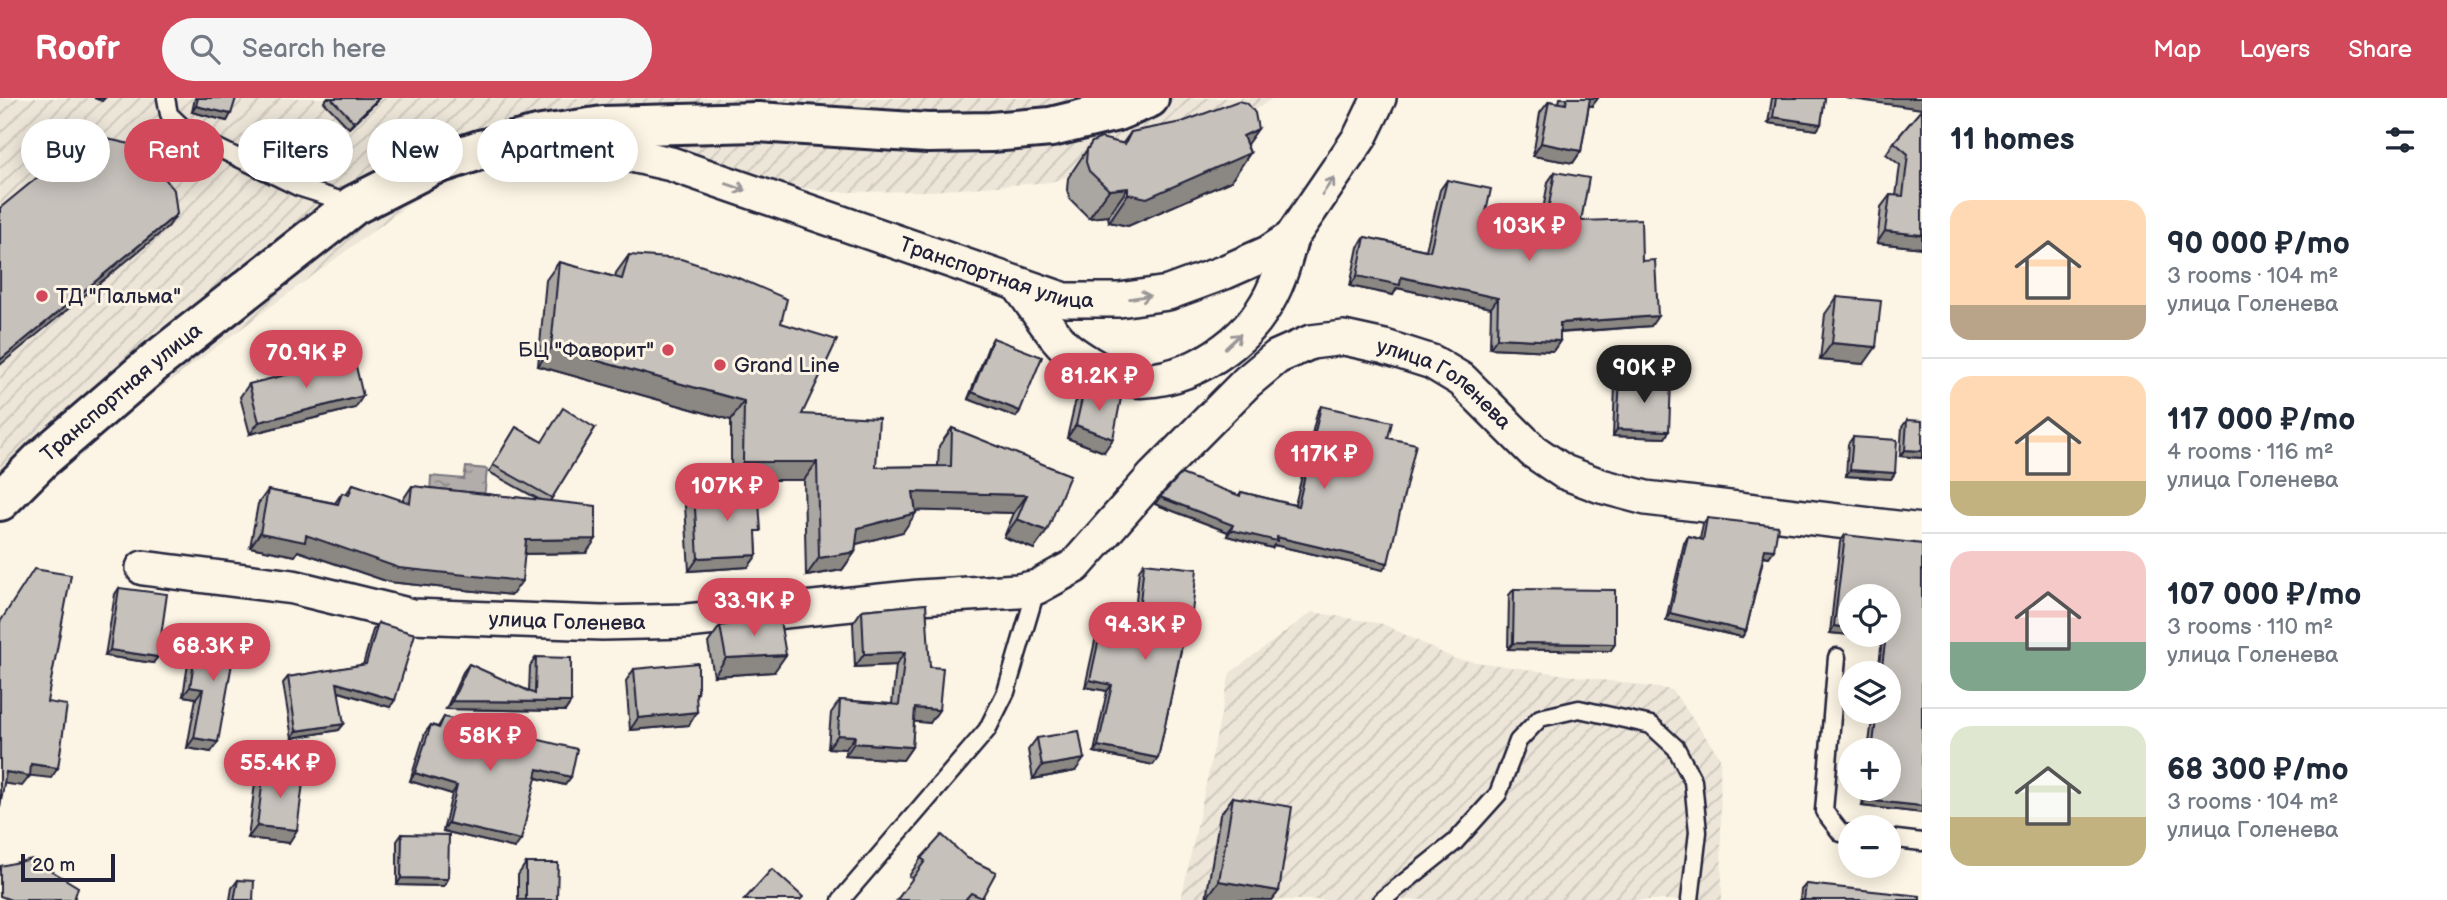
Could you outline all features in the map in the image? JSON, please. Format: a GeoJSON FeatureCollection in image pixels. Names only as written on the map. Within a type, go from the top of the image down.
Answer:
{"type":"FeatureCollection","features":[{"type":"Feature","properties":{"kind":"main road","name":"Транспортная улица"},"geometry":{"type":"LineString","coordinates":[[638,125],[758,122],[928,133],[991,132],[1051,127],[1116,111],[1149,98]]}},
{"type":"Feature","properties":{"kind":"main road","name":"Транспортная улица"},"geometry":{"type":"LineString","coordinates":[[0,501],[42,459],[156,361],[354,205],[431,166],[477,150]]}},
{"type":"Feature","properties":{"kind":"street","name":"Транспортная улица"},"geometry":{"type":"LineString","coordinates":[[638,157],[671,164],[1065,300],[1119,300],[1168,293],[1268,253],[1291,238],[1360,137],[1379,98]]}},
{"type":"Feature","properties":{"kind":"street"},"geometry":{"type":"LineString","coordinates":[[1186,373],[1229,346],[1260,314],[1281,276],[1291,238]]}},
{"type":"Feature","properties":{"kind":"street"},"geometry":{"type":"LineString","coordinates":[[1019,286],[1066,348],[1114,376],[1147,380],[1186,373],[1247,383]]}},
{"type":"Feature","properties":{"kind":"street","name":"улица Голенева"},"geometry":{"type":"LineString","coordinates":[[143,568],[293,587],[412,616],[602,623],[687,621],[919,597],[1018,591],[1037,587],[1075,566],[1154,476],[1247,383],[1277,357],[1311,342],[1344,338],[1385,346],[1432,362],[1462,380],[1532,451],[1564,472],[1601,486],[1646,498],[1922,531]]}},
{"type":"Feature","properties":{"kind":"lane"},"geometry":{"type":"LineString","coordinates":[[166,98],[169,114],[191,135],[298,187],[354,205]]}},
{"type":"Feature","properties":{"kind":"lane"},"geometry":{"type":"LineString","coordinates":[[841,900],[987,730],[1006,692],[1037,587]]}},
{"type":"Feature","properties":{"kind":"lane"},"geometry":{"type":"LineString","coordinates":[[1837,657],[1824,811],[1838,828]]}},
{"type":"Feature","properties":{"kind":"lane"},"geometry":{"type":"LineString","coordinates":[[1382,900],[1455,842],[1499,794],[1517,741],[1540,718],[1578,709],[1651,725],[1676,748],[1693,781],[1698,832],[1690,900]]}},
{"type":"Feature","properties":{"kind":"lane"},"geometry":{"type":"LineString","coordinates":[[1901,840],[1922,842]]}},
{"type":"Feature","properties":{"kind":"shaded area"},"geometry":{"type":"Polygon","coordinates":[[[0,98],[1273,98],[1239,120],[1051,182],[930,191],[831,192],[638,165],[638,119],[477,119],[477,171],[463,174],[463,119],[367,119],[367,182],[439,182],[0,507],[0,98]]]}},
{"type":"Feature","properties":{"kind":"shaded area"},"geometry":{"type":"Polygon","coordinates":[[[1312,612],[1383,624],[1455,659],[1672,690],[1720,757],[1722,900],[1181,900],[1230,673],[1312,612]]]}},
{"type":"Feature","properties":{"kind":"water"},"geometry":{"type":"Polygon","coordinates":[[[466,467],[487,469],[484,499],[430,494],[431,476],[464,479],[466,467]]]}},
{"type":"Feature","properties":{"kind":"building"},"geometry":{"type":"Polygon","coordinates":[[[198,98],[236,98],[231,114],[196,106],[198,98]]]}},
{"type":"Feature","properties":{"kind":"building"},"geometry":{"type":"Polygon","coordinates":[[[331,98],[379,98],[354,122],[331,98]]]}},
{"type":"Feature","properties":{"kind":"building"},"geometry":{"type":"Polygon","coordinates":[[[1567,98],[1590,98],[1581,151],[1541,143],[1549,101],[1566,104],[1567,98]]]}},
{"type":"Feature","properties":{"kind":"building"},"geometry":{"type":"Polygon","coordinates":[[[1776,98],[1825,98],[1821,124],[1773,117],[1776,98]]]}},
{"type":"Feature","properties":{"kind":"building"},"geometry":{"type":"Polygon","coordinates":[[[1238,101],[1247,103],[1255,113],[1258,129],[1243,136],[1250,153],[1147,198],[1128,194],[1128,188],[1109,190],[1089,171],[1086,162],[1087,150],[1092,142],[1101,138],[1125,144],[1131,132],[1182,122],[1238,101]]]}},
{"type":"Feature","properties":{"kind":"building"},"geometry":{"type":"Polygon","coordinates":[[[1922,109],[1922,235],[1885,231],[1890,195],[1903,196],[1908,154],[1894,142],[1922,109]]]}},
{"type":"Feature","properties":{"kind":"building","name":"ТД \"Пальма\""},"geometry":{"type":"Polygon","coordinates":[[[110,140],[124,143],[124,182],[168,182],[174,190],[177,214],[0,360],[0,208],[32,182],[110,182],[110,140]]]}},
{"type":"Feature","properties":{"kind":"building"},"geometry":{"type":"Polygon","coordinates":[[[1555,172],[1589,178],[1581,221],[1641,219],[1642,261],[1655,260],[1658,316],[1560,323],[1560,341],[1497,338],[1498,298],[1401,277],[1400,285],[1357,276],[1365,237],[1430,251],[1447,180],[1491,189],[1481,235],[1543,238],[1555,172]]]}},
{"type":"Feature","properties":{"kind":"building"},"geometry":{"type":"Polygon","coordinates":[[[629,255],[681,259],[736,277],[787,299],[781,323],[837,340],[802,414],[879,418],[876,467],[951,466],[952,428],[1070,475],[1047,531],[1017,519],[1027,495],[913,492],[916,513],[858,528],[855,552],[819,558],[817,462],[743,462],[744,401],[551,348],[559,262],[622,279],[629,255]]]}},
{"type":"Feature","properties":{"kind":"building"},"geometry":{"type":"Polygon","coordinates":[[[1837,297],[1881,301],[1876,347],[1832,343],[1837,297]]]}},
{"type":"Feature","properties":{"kind":"building"},"geometry":{"type":"Polygon","coordinates":[[[993,338],[1042,357],[1020,411],[972,392],[993,338]]]}},
{"type":"Feature","properties":{"kind":"building"},"geometry":{"type":"Polygon","coordinates":[[[354,358],[363,396],[259,422],[249,384],[354,358]]]}},
{"type":"Feature","properties":{"kind":"building"},"geometry":{"type":"Polygon","coordinates":[[[1620,379],[1671,381],[1669,431],[1617,429],[1620,379]]]}},
{"type":"Feature","properties":{"kind":"building"},"geometry":{"type":"Polygon","coordinates":[[[1084,390],[1121,398],[1113,439],[1076,425],[1084,390]]]}},
{"type":"Feature","properties":{"kind":"building"},"geometry":{"type":"Polygon","coordinates":[[[1321,406],[1392,422],[1388,438],[1416,444],[1388,563],[1277,537],[1277,541],[1231,530],[1233,525],[1160,497],[1181,474],[1240,496],[1241,492],[1298,506],[1321,406]]]}},
{"type":"Feature","properties":{"kind":"building"},"geometry":{"type":"Polygon","coordinates":[[[563,408],[595,428],[552,498],[493,465],[516,427],[542,442],[563,408]]]}},
{"type":"Feature","properties":{"kind":"building"},"geometry":{"type":"Polygon","coordinates":[[[1907,420],[1922,421],[1922,451],[1905,450],[1907,420]]]}},
{"type":"Feature","properties":{"kind":"building"},"geometry":{"type":"Polygon","coordinates":[[[1853,437],[1897,440],[1895,473],[1850,470],[1853,437]]]}},
{"type":"Feature","properties":{"kind":"building"},"geometry":{"type":"Polygon","coordinates":[[[353,484],[410,503],[412,486],[596,506],[596,539],[526,540],[522,581],[399,568],[306,535],[305,542],[260,533],[268,490],[338,504],[342,493],[349,495],[353,484]]]}},
{"type":"Feature","properties":{"kind":"building"},"geometry":{"type":"Polygon","coordinates":[[[758,488],[761,531],[756,531],[757,555],[698,558],[694,492],[758,488]]]}},
{"type":"Feature","properties":{"kind":"building"},"geometry":{"type":"Polygon","coordinates":[[[1707,518],[1778,526],[1774,550],[1765,549],[1746,631],[1670,613],[1688,536],[1703,540],[1707,518]]]}},
{"type":"Feature","properties":{"kind":"building"},"geometry":{"type":"Polygon","coordinates":[[[1845,535],[1922,544],[1922,806],[1875,801],[1901,801],[1901,738],[1874,738],[1875,724],[1901,724],[1901,661],[1883,661],[1884,647],[1901,647],[1901,584],[1839,584],[1845,535]]]}},
{"type":"Feature","properties":{"kind":"building"},"geometry":{"type":"Polygon","coordinates":[[[1144,563],[1197,569],[1191,621],[1187,621],[1158,758],[1098,746],[1112,685],[1090,680],[1102,625],[1137,632],[1144,563]]]}},
{"type":"Feature","properties":{"kind":"building"},"geometry":{"type":"Polygon","coordinates":[[[34,569],[71,575],[47,702],[67,705],[58,768],[31,764],[30,776],[6,772],[0,807],[0,622],[34,569]]]}},
{"type":"Feature","properties":{"kind":"building"},"geometry":{"type":"Polygon","coordinates":[[[119,588],[167,594],[158,657],[110,650],[119,588]]]}},
{"type":"Feature","properties":{"kind":"building"},"geometry":{"type":"Polygon","coordinates":[[[1514,589],[1615,590],[1615,644],[1513,643],[1514,589]]]}},
{"type":"Feature","properties":{"kind":"building"},"geometry":{"type":"Polygon","coordinates":[[[1838,593],[1838,626],[1834,626],[1838,593]]]}},
{"type":"Feature","properties":{"kind":"building"},"geometry":{"type":"Polygon","coordinates":[[[926,604],[930,667],[943,668],[939,710],[915,708],[912,747],[854,743],[855,736],[838,735],[840,700],[899,705],[905,652],[864,654],[862,610],[926,604]]]}},
{"type":"Feature","properties":{"kind":"building"},"geometry":{"type":"Polygon","coordinates":[[[779,615],[786,655],[726,658],[720,626],[779,615]]]}},
{"type":"Feature","properties":{"kind":"building"},"geometry":{"type":"Polygon","coordinates":[[[378,623],[415,634],[395,700],[337,683],[344,724],[296,731],[288,677],[366,664],[378,623]]]}},
{"type":"Feature","properties":{"kind":"building"},"geometry":{"type":"Polygon","coordinates":[[[239,624],[218,742],[194,738],[203,689],[190,687],[197,642],[210,644],[239,624]]]}},
{"type":"Feature","properties":{"kind":"building"},"geometry":{"type":"Polygon","coordinates":[[[536,657],[571,658],[571,702],[452,701],[469,664],[535,694],[536,657]]]}},
{"type":"Feature","properties":{"kind":"building"},"geometry":{"type":"Polygon","coordinates":[[[698,663],[697,712],[638,718],[634,669],[698,663]]]}},
{"type":"Feature","properties":{"kind":"building"},"geometry":{"type":"Polygon","coordinates":[[[444,717],[577,749],[571,777],[538,769],[521,840],[448,823],[457,786],[415,773],[431,725],[439,728],[444,717]]]}},
{"type":"Feature","properties":{"kind":"building"},"geometry":{"type":"Polygon","coordinates":[[[1079,731],[1084,759],[1042,766],[1037,738],[1079,731]]]}},
{"type":"Feature","properties":{"kind":"building"},"geometry":{"type":"Polygon","coordinates":[[[264,770],[304,775],[297,830],[257,826],[264,770]]]}},
{"type":"Feature","properties":{"kind":"building"},"geometry":{"type":"Polygon","coordinates":[[[1233,797],[1292,807],[1279,891],[1219,881],[1233,797]]]}},
{"type":"Feature","properties":{"kind":"building"},"geometry":{"type":"Polygon","coordinates":[[[402,834],[449,835],[448,879],[401,878],[402,834]]]}},
{"type":"Feature","properties":{"kind":"building"},"geometry":{"type":"Polygon","coordinates":[[[942,835],[967,858],[996,872],[982,898],[971,893],[965,900],[897,900],[925,861],[921,858],[942,835]]]}},
{"type":"Feature","properties":{"kind":"building"},"geometry":{"type":"Polygon","coordinates":[[[32,859],[78,887],[74,900],[11,900],[0,896],[0,866],[32,859]]]}},
{"type":"Feature","properties":{"kind":"building"},"geometry":{"type":"Polygon","coordinates":[[[526,863],[558,863],[557,900],[526,900],[526,863]]]}},
{"type":"Feature","properties":{"kind":"building"},"geometry":{"type":"Polygon","coordinates":[[[772,869],[803,897],[800,900],[744,900],[772,869]]]}},
{"type":"Feature","properties":{"kind":"building"},"geometry":{"type":"Polygon","coordinates":[[[238,880],[254,881],[253,900],[234,900],[238,880]]]}},
{"type":"Feature","properties":{"kind":"building"},"geometry":{"type":"Polygon","coordinates":[[[1806,884],[1920,896],[1920,900],[1804,900],[1806,884]]]}},
{"type":"Feature","properties":{"kind":"place","name":"ТД \"Пальма\""},"geometry":{"type":"Point","coordinates":[42,296]}},
{"type":"Feature","properties":{"kind":"place","name":"БЦ \"Фаворит\""},"geometry":{"type":"Point","coordinates":[668,350]}},
{"type":"Feature","properties":{"kind":"place","name":"Grand Line"},"geometry":{"type":"Point","coordinates":[720,365]}}]}
